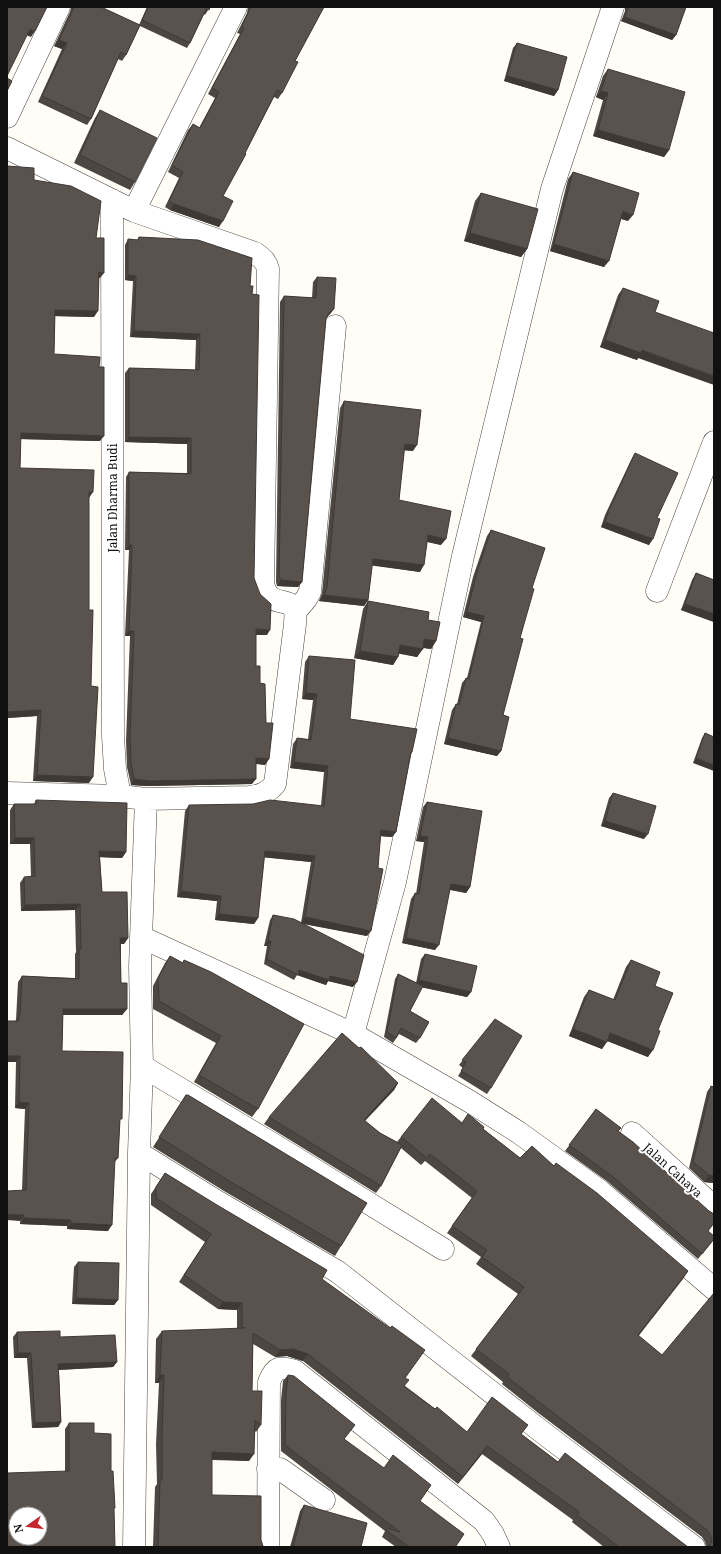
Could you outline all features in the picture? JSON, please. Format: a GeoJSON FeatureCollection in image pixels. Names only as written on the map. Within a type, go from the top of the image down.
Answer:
{"type":"FeatureCollection","features":[{"type":"Feature","properties":{"kind":"street"},"geometry":{"type":"LineString","coordinates":[[7,117],[59,7]]}},
{"type":"Feature","properties":{"kind":"street"},"geometry":{"type":"LineString","coordinates":[[134,211],[236,7]]}},
{"type":"Feature","properties":{"kind":"street"},"geometry":{"type":"LineString","coordinates":[[353,1034],[395,882],[463,556],[552,189],[613,7]]}},
{"type":"Feature","properties":{"kind":"street"},"geometry":{"type":"LineString","coordinates":[[7,148],[134,211],[255,252],[263,258],[268,269],[264,584],[268,596],[272,599],[289,604],[295,612],[295,624],[275,784],[270,790],[260,796],[249,797],[146,799],[120,796],[7,793]]}},
{"type":"Feature","properties":{"kind":"street","name":"Jalan Dharma Budi"},"geometry":{"type":"LineString","coordinates":[[112,200],[113,736],[114,769],[120,796]]}},
{"type":"Feature","properties":{"kind":"street"},"geometry":{"type":"LineString","coordinates":[[295,612],[310,592],[335,326]]}},
{"type":"Feature","properties":{"kind":"street"},"geometry":{"type":"LineString","coordinates":[[657,591],[714,442]]}},
{"type":"Feature","properties":{"kind":"street"},"geometry":{"type":"LineString","coordinates":[[134,1547],[139,1153],[142,1066],[140,967],[146,799]]}},
{"type":"Feature","properties":{"kind":"street"},"geometry":{"type":"LineString","coordinates":[[141,937],[353,1034],[469,1101],[518,1132],[600,1191],[714,1289]]}},
{"type":"Feature","properties":{"kind":"street"},"geometry":{"type":"LineString","coordinates":[[142,1066],[281,1149],[443,1249]]}},
{"type":"Feature","properties":{"kind":"street","name":"Jalan Cahaya"},"geometry":{"type":"LineString","coordinates":[[632,1133],[714,1207]]}},
{"type":"Feature","properties":{"kind":"street"},"geometry":{"type":"LineString","coordinates":[[139,1153],[218,1202],[338,1272],[546,1435],[694,1547]]}},
{"type":"Feature","properties":{"kind":"street"},"geometry":{"type":"LineString","coordinates":[[268,1547],[270,1382],[273,1374],[278,1368],[294,1371],[484,1521],[493,1534],[499,1547]]}},
{"type":"Feature","properties":{"kind":"street"},"geometry":{"type":"LineString","coordinates":[[268,1469],[280,1469],[324,1500]]}},
{"type":"Feature","properties":{"kind":"building"},"geometry":{"type":"Polygon","coordinates":[[[7,7],[47,7],[35,31],[30,29],[7,76],[7,7]]]}},
{"type":"Feature","properties":{"kind":"building"},"geometry":{"type":"Polygon","coordinates":[[[74,7],[101,7],[140,25],[126,55],[121,52],[91,119],[42,96],[67,43],[59,40],[74,7]]]}},
{"type":"Feature","properties":{"kind":"building"},"geometry":{"type":"Polygon","coordinates":[[[148,7],[210,7],[209,10],[206,9],[190,43],[142,20],[148,7]]]}},
{"type":"Feature","properties":{"kind":"building"},"geometry":{"type":"Polygon","coordinates":[[[251,7],[324,7],[295,61],[298,62],[282,93],[277,90],[245,153],[246,154],[223,196],[233,201],[223,221],[169,201],[183,172],[172,165],[193,124],[200,128],[219,92],[212,88],[244,28],[242,26],[251,7]]]}},
{"type":"Feature","properties":{"kind":"building"},"geometry":{"type":"Polygon","coordinates":[[[628,7],[686,7],[676,35],[625,17],[628,7]]]}},
{"type":"Feature","properties":{"kind":"building"},"geometry":{"type":"Polygon","coordinates":[[[517,43],[567,57],[558,90],[507,76],[517,43]]]}},
{"type":"Feature","properties":{"kind":"building"},"geometry":{"type":"Polygon","coordinates":[[[608,69],[685,92],[669,150],[598,130],[608,93],[601,91],[608,69]]]}},
{"type":"Feature","properties":{"kind":"building"},"geometry":{"type":"Polygon","coordinates":[[[7,78],[12,81],[7,91],[7,78]]]}},
{"type":"Feature","properties":{"kind":"building"},"geometry":{"type":"Polygon","coordinates":[[[100,110],[157,138],[135,182],[80,155],[100,110]]]}},
{"type":"Feature","properties":{"kind":"building"},"geometry":{"type":"Polygon","coordinates":[[[7,166],[34,168],[34,180],[71,186],[101,201],[96,238],[104,238],[104,273],[99,272],[98,311],[55,310],[54,354],[100,357],[99,367],[104,367],[104,436],[21,433],[20,468],[94,470],[93,492],[89,492],[89,610],[93,610],[91,686],[98,687],[93,777],[37,775],[41,710],[7,712],[7,166]]]}},
{"type":"Feature","properties":{"kind":"building"},"geometry":{"type":"Polygon","coordinates":[[[573,172],[639,193],[633,215],[623,211],[609,261],[554,244],[573,172]]]}},
{"type":"Feature","properties":{"kind":"building"},"geometry":{"type":"Polygon","coordinates":[[[481,193],[538,209],[527,249],[470,233],[481,193]]]}},
{"type":"Feature","properties":{"kind":"building"},"geometry":{"type":"Polygon","coordinates":[[[139,237],[198,240],[252,258],[250,286],[253,286],[252,294],[259,295],[254,578],[260,594],[271,604],[270,630],[256,629],[256,666],[260,666],[260,683],[265,684],[266,723],[273,723],[269,759],[256,758],[256,779],[150,781],[134,779],[131,762],[130,735],[134,631],[129,631],[132,545],[129,545],[129,472],[191,474],[191,438],[129,437],[129,368],[199,370],[200,334],[134,331],[136,276],[128,275],[128,239],[138,240],[139,237]]]}},
{"type":"Feature","properties":{"kind":"building"},"geometry":{"type":"Polygon","coordinates":[[[317,277],[336,278],[334,309],[329,313],[326,319],[302,582],[281,580],[279,576],[284,296],[316,298],[317,277]]]}},
{"type":"Feature","properties":{"kind":"building"},"geometry":{"type":"Polygon","coordinates":[[[623,288],[659,301],[655,312],[714,333],[714,376],[642,350],[641,353],[605,340],[623,288]]]}},
{"type":"Feature","properties":{"kind":"building"},"geometry":{"type":"Polygon","coordinates":[[[344,401],[421,410],[417,445],[405,444],[399,500],[451,511],[446,539],[428,535],[424,565],[373,559],[368,600],[324,595],[327,587],[344,401]]]}},
{"type":"Feature","properties":{"kind":"building"},"geometry":{"type":"Polygon","coordinates":[[[635,453],[678,473],[657,518],[660,519],[653,539],[605,522],[635,453]]]}},
{"type":"Feature","properties":{"kind":"building"},"geometry":{"type":"Polygon","coordinates":[[[491,530],[545,548],[532,588],[534,589],[520,638],[523,639],[503,715],[509,717],[501,751],[448,738],[456,704],[459,705],[466,678],[469,679],[484,616],[467,612],[477,572],[491,530]]]}},
{"type":"Feature","properties":{"kind":"building"},"geometry":{"type":"Polygon","coordinates":[[[696,573],[714,580],[714,614],[685,604],[696,573]]]}},
{"type":"Feature","properties":{"kind":"building"},"geometry":{"type":"Polygon","coordinates":[[[368,601],[429,612],[428,620],[440,622],[436,641],[424,639],[423,649],[400,645],[398,657],[360,651],[368,601]]]}},
{"type":"Feature","properties":{"kind":"building"},"geometry":{"type":"Polygon","coordinates":[[[309,656],[355,660],[350,719],[417,729],[411,752],[396,832],[381,830],[378,868],[383,869],[371,931],[305,917],[315,856],[265,851],[258,918],[219,914],[221,896],[181,891],[189,805],[253,804],[270,800],[324,806],[328,766],[294,762],[297,738],[311,740],[317,694],[306,693],[309,656]]]}},
{"type":"Feature","properties":{"kind":"building"},"geometry":{"type":"Polygon","coordinates":[[[705,733],[714,737],[714,765],[696,758],[705,733]]]}},
{"type":"Feature","properties":{"kind":"building"},"geometry":{"type":"Polygon","coordinates":[[[613,793],[656,806],[648,834],[605,821],[613,793]]]}},
{"type":"Feature","properties":{"kind":"building"},"geometry":{"type":"Polygon","coordinates":[[[36,800],[127,803],[126,852],[99,851],[102,892],[127,892],[128,938],[120,938],[121,983],[127,983],[127,1009],[63,1009],[62,1051],[123,1052],[122,1119],[120,1119],[118,1158],[115,1158],[112,1225],[71,1223],[71,1220],[24,1218],[24,1215],[7,1214],[7,1191],[26,1190],[29,1103],[19,1102],[20,1056],[7,1056],[7,1021],[19,1021],[22,976],[79,979],[79,949],[81,949],[80,904],[25,905],[24,877],[35,876],[34,838],[15,838],[14,804],[36,804],[36,800]]]}},
{"type":"Feature","properties":{"kind":"building"},"geometry":{"type":"Polygon","coordinates":[[[427,802],[482,811],[470,887],[451,884],[439,945],[406,938],[415,893],[419,894],[428,837],[420,836],[427,802]]]}},
{"type":"Feature","properties":{"kind":"building"},"geometry":{"type":"Polygon","coordinates":[[[273,915],[294,919],[364,955],[357,982],[330,976],[329,980],[299,970],[298,975],[267,959],[271,941],[268,941],[273,915]]]}},
{"type":"Feature","properties":{"kind":"building"},"geometry":{"type":"Polygon","coordinates":[[[425,954],[477,966],[471,992],[419,980],[425,954]]]}},
{"type":"Feature","properties":{"kind":"building"},"geometry":{"type":"Polygon","coordinates":[[[170,956],[183,963],[184,960],[211,972],[304,1024],[258,1109],[199,1075],[221,1036],[159,1001],[158,978],[170,956]]]}},
{"type":"Feature","properties":{"kind":"building"},"geometry":{"type":"Polygon","coordinates":[[[631,960],[660,972],[655,986],[673,993],[658,1030],[660,1031],[653,1050],[610,1033],[607,1042],[573,1029],[589,990],[615,1000],[631,960]]]}},
{"type":"Feature","properties":{"kind":"building"},"geometry":{"type":"Polygon","coordinates":[[[398,974],[423,986],[410,1011],[429,1022],[420,1038],[401,1028],[396,1038],[387,1032],[398,974]]]}},
{"type":"Feature","properties":{"kind":"building"},"geometry":{"type":"Polygon","coordinates":[[[495,1019],[522,1036],[491,1088],[461,1071],[466,1062],[462,1060],[495,1019]]]}},
{"type":"Feature","properties":{"kind":"building"},"geometry":{"type":"Polygon","coordinates":[[[342,1033],[359,1048],[361,1047],[398,1083],[364,1120],[380,1133],[402,1145],[381,1186],[269,1117],[342,1033]]]}},
{"type":"Feature","properties":{"kind":"building"},"geometry":{"type":"Polygon","coordinates":[[[711,1086],[714,1087],[714,1176],[709,1175],[693,1162],[711,1086]]]}},
{"type":"Feature","properties":{"kind":"building"},"geometry":{"type":"Polygon","coordinates":[[[186,1095],[367,1203],[341,1246],[231,1182],[159,1137],[186,1095]]]}},
{"type":"Feature","properties":{"kind":"building"},"geometry":{"type":"Polygon","coordinates":[[[432,1098],[462,1123],[468,1114],[484,1127],[483,1129],[520,1158],[532,1146],[554,1166],[556,1163],[597,1193],[688,1271],[638,1335],[662,1355],[714,1293],[714,1547],[709,1547],[712,1541],[707,1530],[507,1377],[509,1374],[476,1349],[524,1287],[482,1257],[487,1250],[452,1226],[477,1191],[430,1154],[427,1158],[401,1137],[432,1098]]]}},
{"type":"Feature","properties":{"kind":"building"},"geometry":{"type":"Polygon","coordinates":[[[596,1109],[621,1128],[618,1131],[633,1142],[714,1214],[714,1223],[708,1231],[714,1236],[714,1239],[702,1254],[612,1176],[569,1145],[596,1109]]]}},
{"type":"Feature","properties":{"kind":"building"},"geometry":{"type":"Polygon","coordinates":[[[165,1173],[327,1270],[322,1279],[390,1328],[392,1326],[425,1350],[405,1378],[409,1380],[404,1386],[435,1409],[437,1407],[467,1432],[492,1397],[528,1425],[521,1434],[558,1462],[565,1453],[688,1547],[619,1547],[577,1515],[579,1512],[487,1446],[463,1477],[308,1354],[293,1349],[280,1350],[253,1333],[252,1391],[262,1391],[261,1425],[255,1420],[254,1454],[212,1452],[212,1495],[261,1496],[261,1540],[264,1547],[158,1547],[160,1480],[162,1480],[164,1375],[160,1375],[162,1331],[245,1328],[242,1327],[242,1303],[223,1302],[184,1275],[211,1234],[156,1198],[156,1187],[165,1173]]]}},
{"type":"Feature","properties":{"kind":"building"},"geometry":{"type":"Polygon","coordinates":[[[78,1262],[119,1263],[118,1300],[76,1298],[78,1262]]]}},
{"type":"Feature","properties":{"kind":"building"},"geometry":{"type":"Polygon","coordinates":[[[60,1331],[60,1337],[115,1335],[117,1362],[58,1364],[61,1422],[35,1423],[31,1353],[18,1353],[17,1332],[60,1331]]]}},
{"type":"Feature","properties":{"kind":"building"},"geometry":{"type":"Polygon","coordinates":[[[288,1375],[294,1376],[355,1425],[344,1439],[384,1468],[393,1455],[431,1485],[420,1501],[464,1534],[456,1547],[409,1547],[386,1530],[387,1528],[400,1532],[285,1445],[288,1375]]]}},
{"type":"Feature","properties":{"kind":"building"},"geometry":{"type":"Polygon","coordinates":[[[69,1423],[94,1423],[94,1433],[111,1434],[111,1471],[113,1471],[115,1508],[115,1547],[7,1547],[7,1473],[69,1471],[69,1423]]]}},
{"type":"Feature","properties":{"kind":"building"},"geometry":{"type":"Polygon","coordinates":[[[304,1505],[367,1523],[361,1547],[293,1547],[304,1505]]]}}]}
